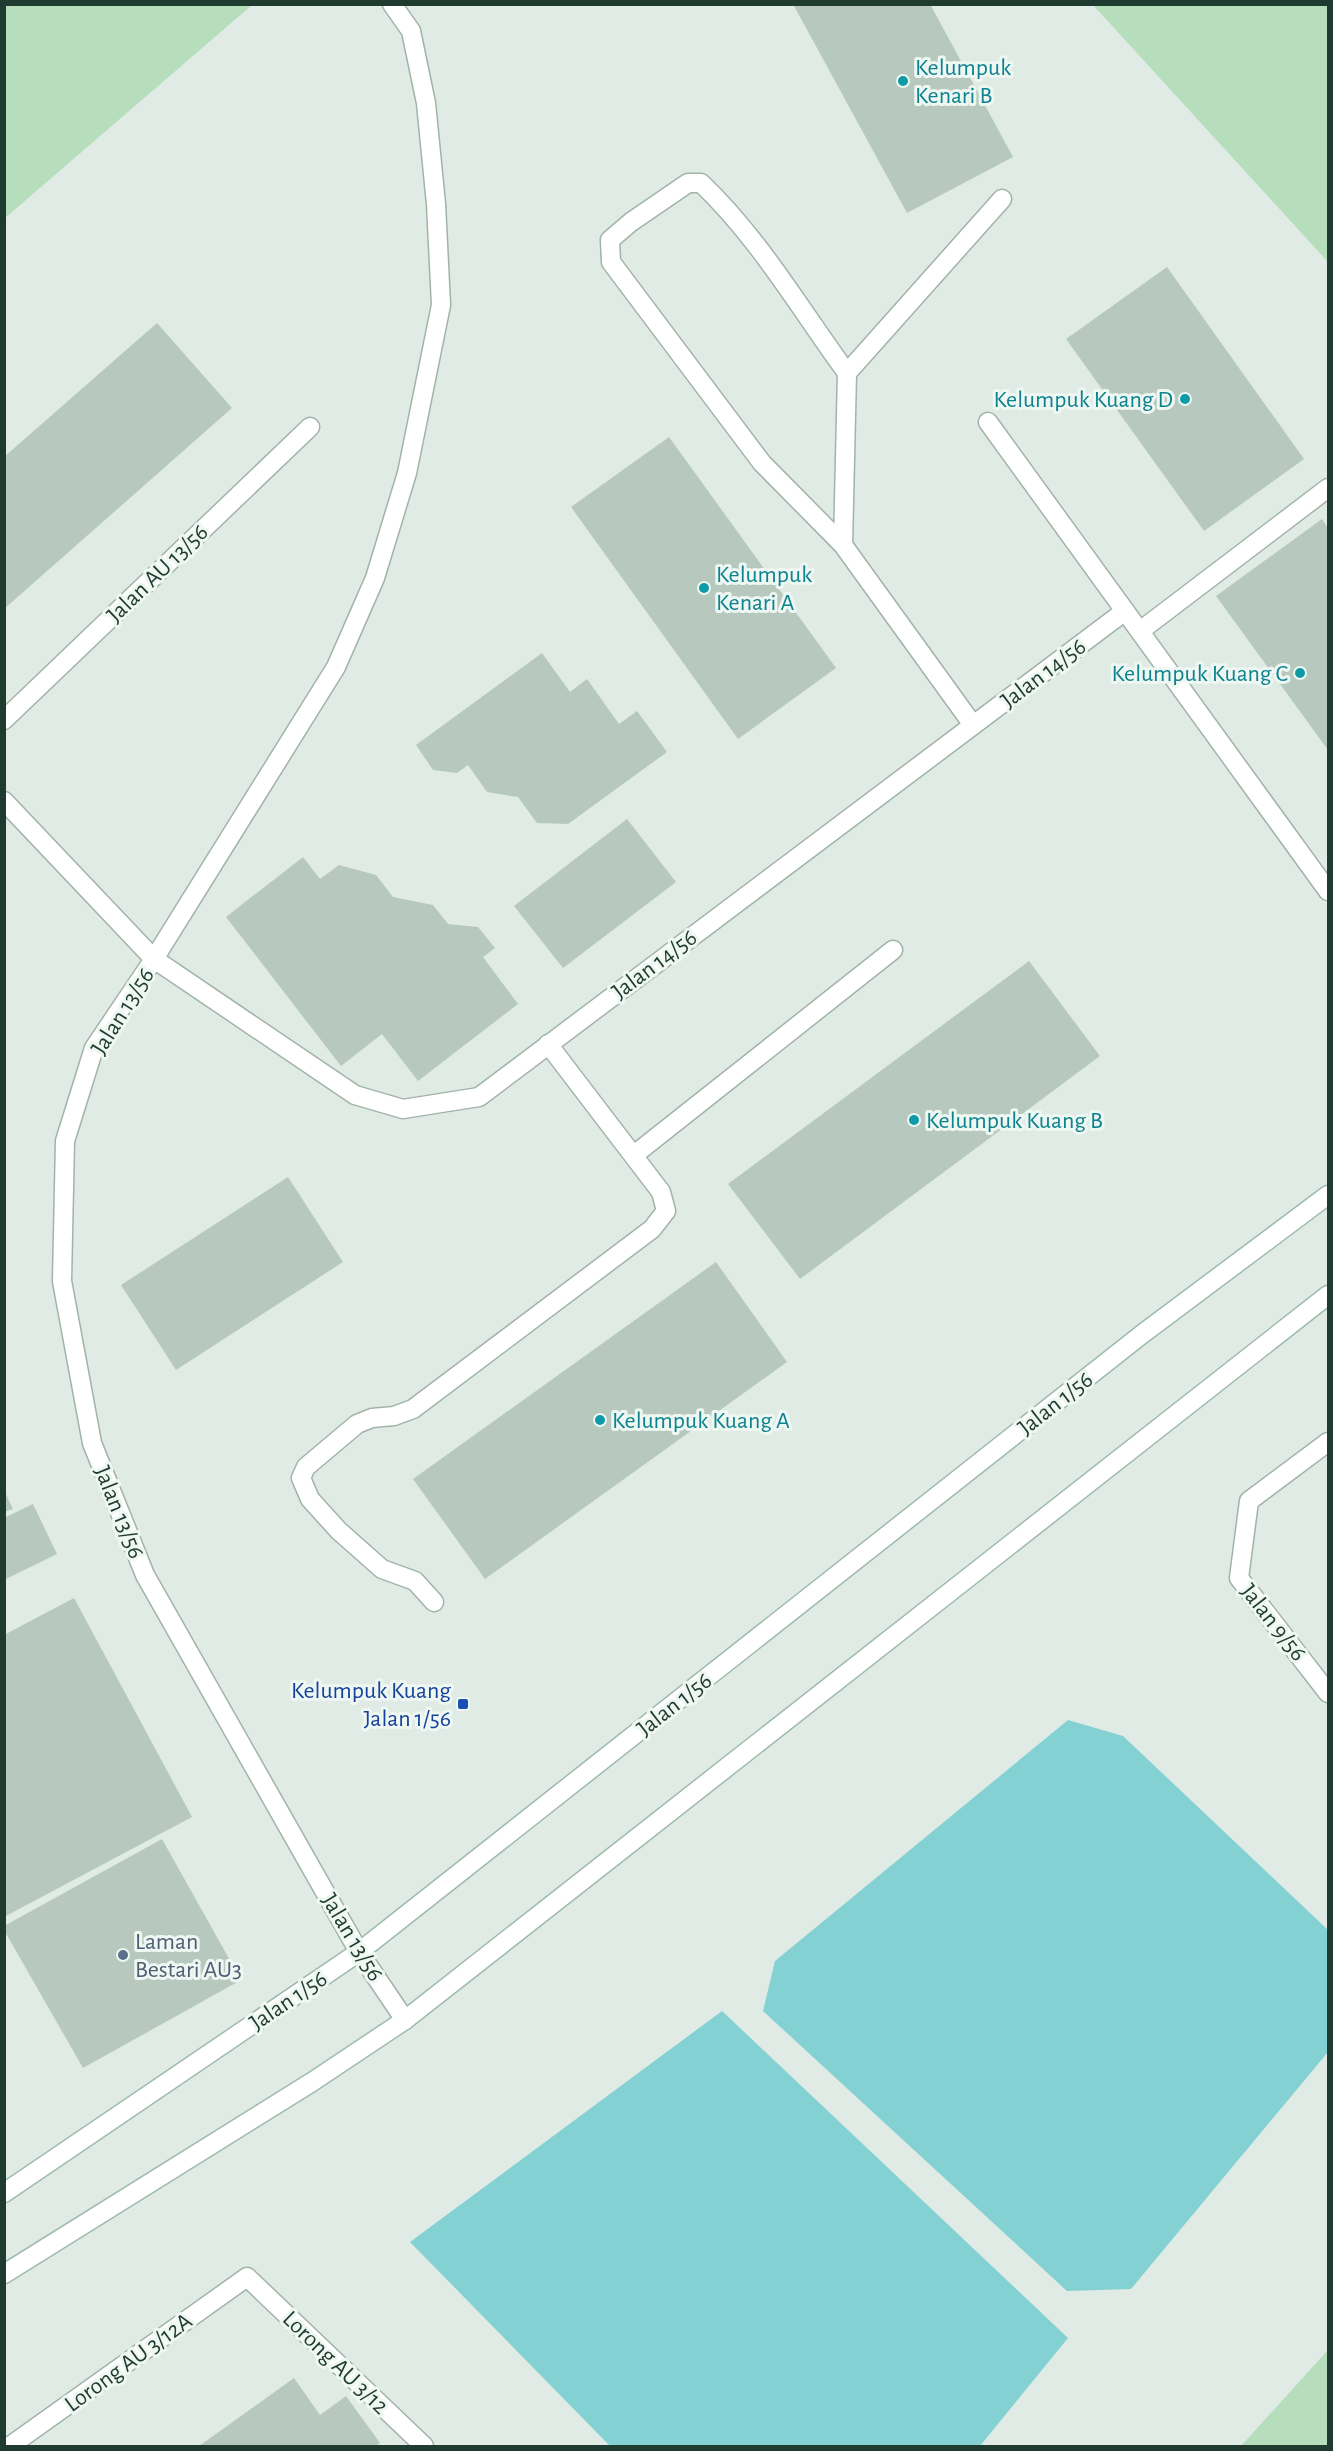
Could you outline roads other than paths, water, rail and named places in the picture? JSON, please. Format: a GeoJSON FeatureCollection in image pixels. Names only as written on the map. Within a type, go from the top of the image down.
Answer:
{"type":"FeatureCollection","features":[{"type":"Feature","properties":{"kind":"street","name":"Jalan 13/56"},"geometry":{"type":"LineString","coordinates":[[392,4],[411,31],[426,103],[436,204],[441,305],[407,473],[375,578],[336,667],[154,959],[94,1048],[65,1141],[62,1281],[92,1443],[145,1575],[359,1952],[405,2020]]}},
{"type":"Feature","properties":{"kind":"street"},"geometry":{"type":"LineString","coordinates":[[843,545],[847,373],[773,267],[727,207],[701,183],[688,183],[610,240],[611,262],[762,464],[843,545],[973,725]]}},
{"type":"Feature","properties":{"kind":"street"},"geometry":{"type":"LineString","coordinates":[[847,373],[913,296],[1002,199]]}},
{"type":"Feature","properties":{"kind":"street"},"geometry":{"type":"LineString","coordinates":[[988,422],[1329,891]]}},
{"type":"Feature","properties":{"kind":"street","name":"Jalan AU 13/56"},"geometry":{"type":"LineString","coordinates":[[4,720],[310,426]]}},
{"type":"Feature","properties":{"kind":"street"},"geometry":{"type":"LineString","coordinates":[[1140,631],[1329,488]]}},
{"type":"Feature","properties":{"kind":"street","name":"Jalan 14/56"},"geometry":{"type":"LineString","coordinates":[[154,959],[355,1095],[403,1109],[479,1097],[1125,611]]}},
{"type":"Feature","properties":{"kind":"street"},"geometry":{"type":"LineString","coordinates":[[4,801],[154,959]]}},
{"type":"Feature","properties":{"kind":"street"},"geometry":{"type":"LineString","coordinates":[[634,1155],[893,950]]}},
{"type":"Feature","properties":{"kind":"street"},"geometry":{"type":"LineString","coordinates":[[434,1602],[415,1581],[382,1569],[339,1531],[310,1499],[300,1478],[306,1467],[357,1425],[372,1418],[394,1416],[413,1409],[652,1229],[666,1211],[661,1191],[548,1044]]}},
{"type":"Feature","properties":{"kind":"street","name":"Jalan 1/56"},"geometry":{"type":"LineString","coordinates":[[4,2193],[359,1952],[1141,1335],[1329,1195]]}},
{"type":"Feature","properties":{"kind":"street"},"geometry":{"type":"LineString","coordinates":[[4,2274],[312,2082],[405,2020],[1329,1296]]}},
{"type":"Feature","properties":{"kind":"street","name":"Jalan 9/56"},"geometry":{"type":"LineString","coordinates":[[1329,1442],[1249,1501],[1239,1578],[1329,1692]]}},
{"type":"Feature","properties":{"kind":"street","name":"Lorong AU 3/12A"},"geometry":{"type":"LineString","coordinates":[[10,2446],[247,2277]]}},
{"type":"Feature","properties":{"kind":"street","name":"Lorong AU 3/12"},"geometry":{"type":"LineString","coordinates":[[247,2277],[424,2446]]}},
{"type":"Feature","properties":{"kind":"water"},"geometry":{"type":"Polygon","coordinates":[[[1068,1720],[1123,1736],[1328,1930],[1328,2052],[1131,2289],[1067,2291],[763,2011],[775,1961],[1068,1720]]]}},
{"type":"Feature","properties":{"kind":"water"},"geometry":{"type":"Polygon","coordinates":[[[722,2011],[1068,2338],[980,2446],[610,2446],[410,2242],[722,2011]]]}},
{"type":"Feature","properties":{"kind":"place","name":"Kelumpuk Kenari B"},"geometry":{"type":"Point","coordinates":[903,81]}},
{"type":"Feature","properties":{"kind":"place","name":"Kelumpuk Kuang D"},"geometry":{"type":"Point","coordinates":[1185,399]}},
{"type":"Feature","properties":{"kind":"place","name":"Kelumpuk Kenari A"},"geometry":{"type":"Point","coordinates":[704,588]}},
{"type":"Feature","properties":{"kind":"place","name":"Kelumpuk Kuang C"},"geometry":{"type":"Point","coordinates":[1300,673]}},
{"type":"Feature","properties":{"kind":"place","name":"Kelumpuk Kuang B"},"geometry":{"type":"Point","coordinates":[914,1120]}},
{"type":"Feature","properties":{"kind":"place","name":"Kelumpuk Kuang A"},"geometry":{"type":"Point","coordinates":[600,1420]}},
{"type":"Feature","properties":{"kind":"place","name":"Kelumpuk Kuang Jalan 1/56"},"geometry":{"type":"Point","coordinates":[463,1704]}},
{"type":"Feature","properties":{"kind":"place","name":"Laman Bestari AU3"},"geometry":{"type":"Point","coordinates":[123,1955]}}]}
